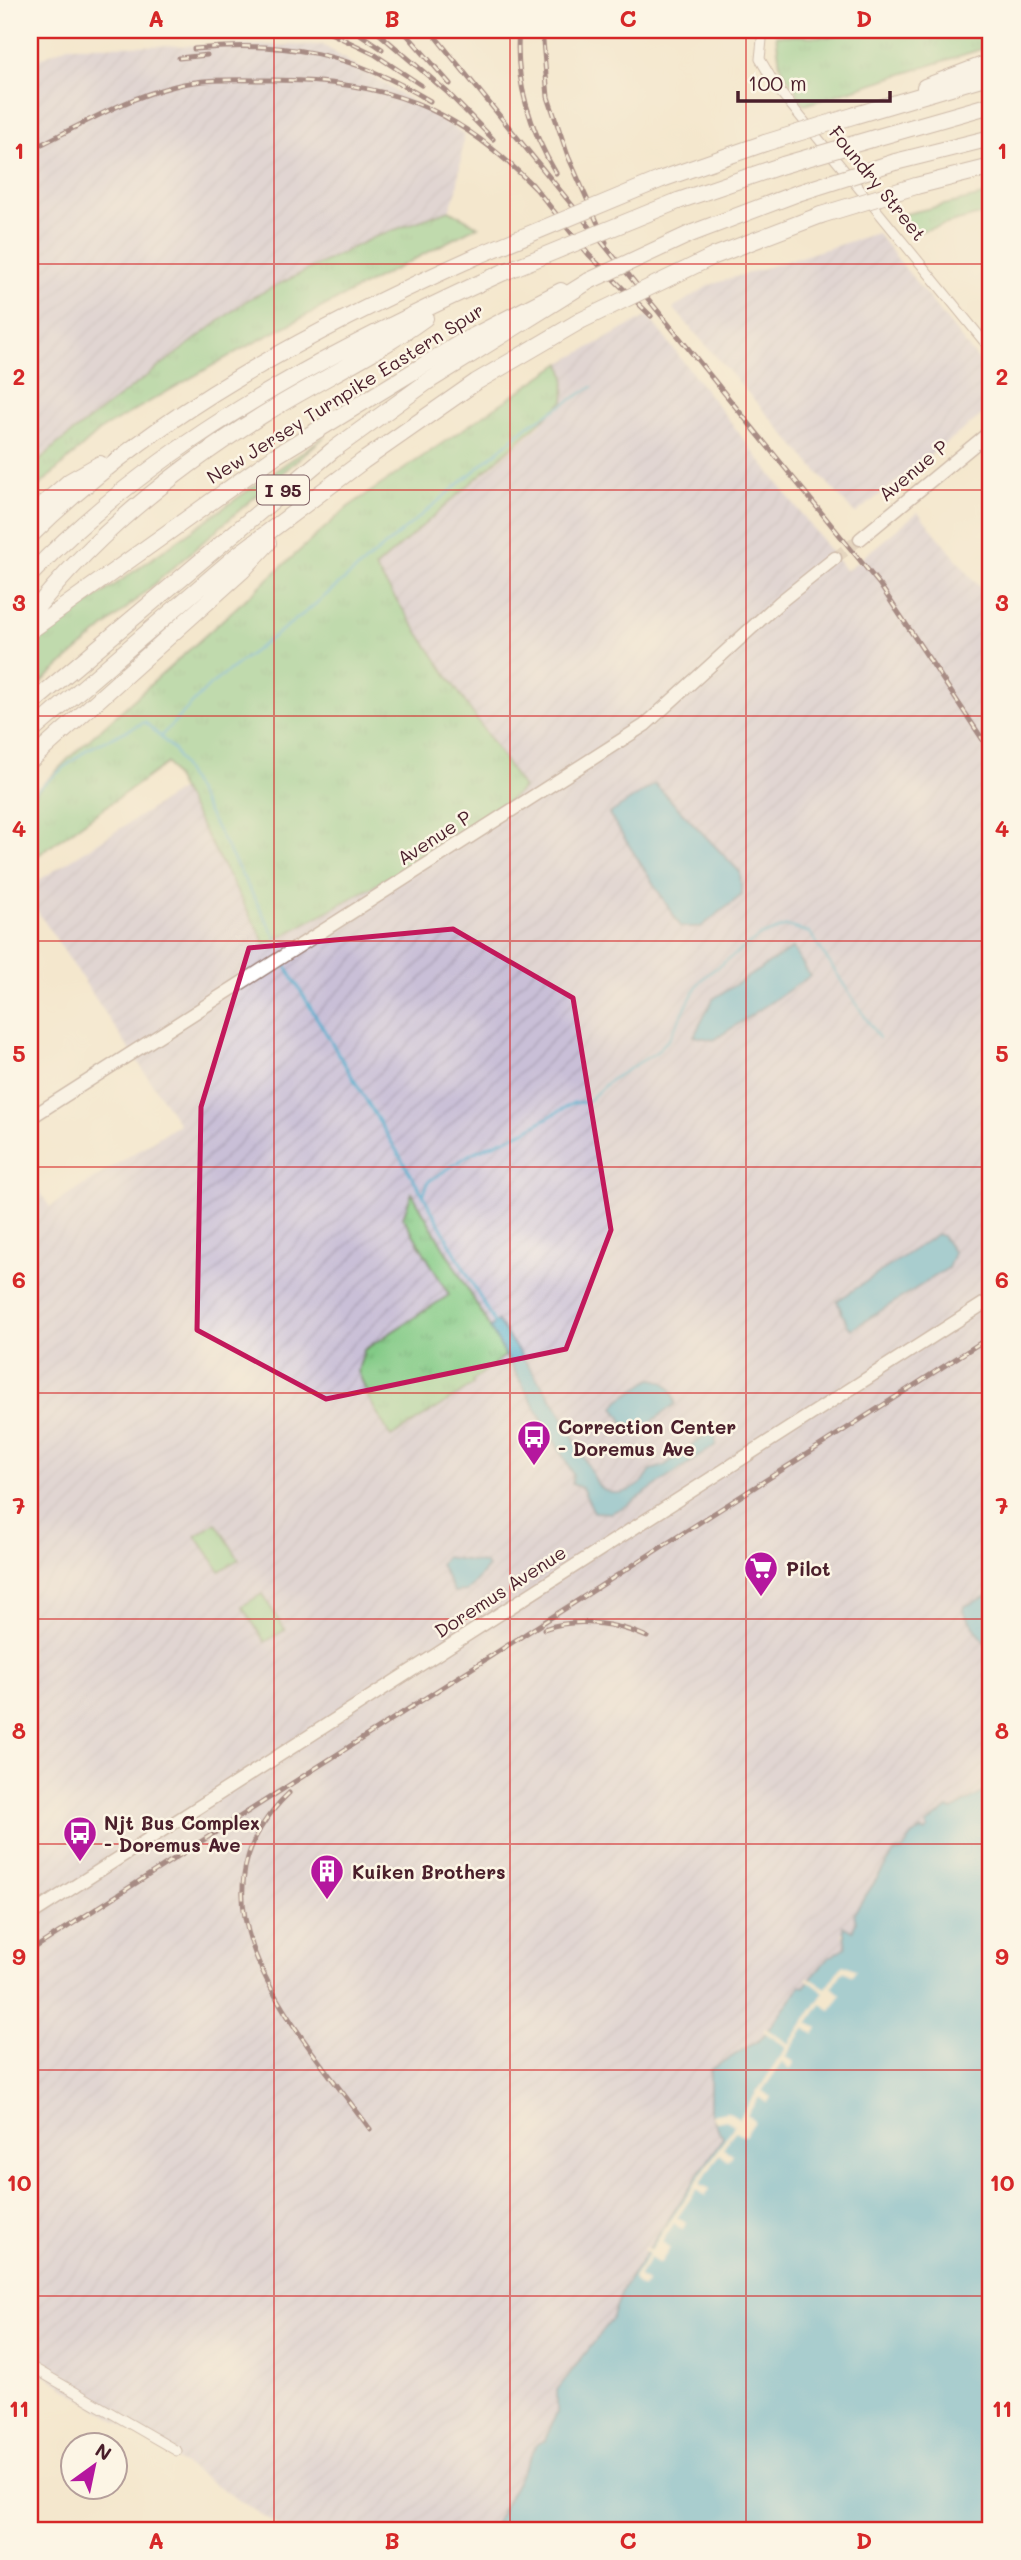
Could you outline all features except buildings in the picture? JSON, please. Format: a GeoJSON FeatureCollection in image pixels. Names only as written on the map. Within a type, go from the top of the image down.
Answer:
{"type":"FeatureCollection","features":[{"type":"Feature","properties":{"kind":"highway"},"geometry":{"type":"LineString","coordinates":[[881,107],[944,77],[991,62]]}},
{"type":"Feature","properties":{"kind":"highway"},"geometry":{"type":"LineString","coordinates":[[30,516],[70,481],[149,438],[285,353],[404,290],[477,256],[662,179],[765,143],[991,75]]}},
{"type":"Feature","properties":{"kind":"highway"},"geometry":{"type":"LineString","coordinates":[[30,575],[111,498],[184,444],[301,374],[459,293],[678,201],[783,165],[991,105]]}},
{"type":"Feature","properties":{"kind":"highway","name":"New Jersey Turnpike Eastern Spur"},"geometry":{"type":"LineString","coordinates":[[30,631],[312,432],[460,343],[690,234],[798,193],[895,162],[991,138]]}},
{"type":"Feature","properties":{"kind":"highway","name":"I 95"},"geometry":{"type":"LineString","coordinates":[[30,733],[235,557],[438,407],[580,321],[715,256],[821,215],[915,186],[991,167]]}},
{"type":"Feature","properties":{"kind":"highway"},"geometry":{"type":"LineString","coordinates":[[30,616],[93,545],[180,471],[263,414],[394,340],[459,293]]}},
{"type":"Feature","properties":{"kind":"highway","name":"New Jersey Turnpike Eastern Spur"},"geometry":{"type":"LineString","coordinates":[[30,705],[324,457],[426,382],[553,299]]}},
{"type":"Feature","properties":{"kind":"highway"},"geometry":{"type":"LineString","coordinates":[[30,536],[72,497],[149,438]]}},
{"type":"Feature","properties":{"kind":"highway","name":"I 95"},"geometry":{"type":"LineString","coordinates":[[30,761],[243,569],[291,518]]}},
{"type":"Feature","properties":{"kind":"street","name":"Foundry Street"},"geometry":{"type":"LineString","coordinates":[[762,30],[760,59],[777,88],[991,350]]}},
{"type":"Feature","properties":{"kind":"street","name":"Avenue P"},"geometry":{"type":"LineString","coordinates":[[860,539],[991,431]]}},
{"type":"Feature","properties":{"kind":"street","name":"Avenue P"},"geometry":{"type":"LineString","coordinates":[[30,1118],[645,725],[780,602],[835,558]]}},
{"type":"Feature","properties":{"kind":"street","name":"Doremus Avenue"},"geometry":{"type":"LineString","coordinates":[[30,1915],[991,1298]]}},
{"type":"Feature","properties":{"kind":"street"},"geometry":{"type":"LineString","coordinates":[[30,2366],[177,2451]]}},
{"type":"Feature","properties":{"kind":"highlighted area"},"geometry":{"type":"Polygon","coordinates":[[[453,929],[573,998],[611,1230],[566,1349],[326,1399],[197,1330],[201,1107],[249,948],[453,929]]]}},
{"type":"Feature","properties":{"kind":"shaded area"},"geometry":{"type":"Polygon","coordinates":[[[323,45],[464,134],[457,190],[449,210],[372,238],[247,300],[30,465],[30,63],[68,46],[323,45]]]}},
{"type":"Feature","properties":{"kind":"shaded area"},"geometry":{"type":"Polygon","coordinates":[[[877,233],[991,376],[991,408],[855,514],[673,308],[710,285],[877,233]]]}},
{"type":"Feature","properties":{"kind":"shaded area"},"geometry":{"type":"Polygon","coordinates":[[[648,316],[846,571],[918,512],[991,601],[991,1788],[926,1825],[928,1830],[920,1830],[912,1836],[902,1851],[894,1853],[854,1913],[856,1923],[852,1931],[844,1927],[842,1934],[847,1947],[827,1959],[804,1987],[801,1985],[761,2039],[710,2070],[723,2138],[623,2288],[612,2319],[557,2390],[557,2412],[550,2429],[525,2471],[523,2470],[491,2530],[285,2530],[30,2365],[30,1175],[50,1207],[179,1124],[30,900],[30,886],[182,789],[266,945],[523,788],[375,568],[541,424],[565,377],[561,363],[648,316]]]}},
{"type":"Feature","properties":{"kind":"green space"},"geometry":{"type":"Polygon","coordinates":[[[856,30],[991,30],[991,46],[804,105],[780,65],[776,35],[829,37],[856,30]]]}},
{"type":"Feature","properties":{"kind":"green space"},"geometry":{"type":"Polygon","coordinates":[[[991,194],[991,212],[910,234],[897,216],[991,194]]]}},
{"type":"Feature","properties":{"kind":"green space"},"geometry":{"type":"Polygon","coordinates":[[[449,210],[478,226],[240,350],[102,429],[30,494],[30,470],[56,445],[247,300],[372,238],[449,210]]]}},
{"type":"Feature","properties":{"kind":"green space"},"geometry":{"type":"Polygon","coordinates":[[[561,363],[565,377],[564,401],[375,568],[523,788],[474,831],[266,945],[167,763],[30,861],[30,798],[71,756],[348,507],[561,363]]]}},
{"type":"Feature","properties":{"kind":"green space"},"geometry":{"type":"Polygon","coordinates":[[[325,436],[30,692],[30,645],[325,436]]]}},
{"type":"Feature","properties":{"kind":"green space"},"geometry":{"type":"Polygon","coordinates":[[[412,1193],[506,1355],[472,1381],[473,1385],[391,1437],[369,1399],[358,1371],[364,1350],[449,1295],[403,1217],[412,1193]]]}},
{"type":"Feature","properties":{"kind":"green space"},"geometry":{"type":"Polygon","coordinates":[[[216,1523],[239,1559],[220,1571],[196,1536],[216,1523]]]}},
{"type":"Feature","properties":{"kind":"green space"},"geometry":{"type":"Polygon","coordinates":[[[262,1594],[285,1630],[265,1642],[242,1606],[262,1594]]]}},
{"type":"Feature","properties":{"kind":"water"},"geometry":{"type":"Polygon","coordinates":[[[655,784],[740,872],[742,895],[701,927],[681,927],[609,814],[655,784]]]}},
{"type":"Feature","properties":{"kind":"water"},"geometry":{"type":"Polygon","coordinates":[[[793,948],[810,976],[714,1040],[694,1036],[713,999],[793,948]]]}},
{"type":"Feature","properties":{"kind":"water"},"geometry":{"type":"Polygon","coordinates":[[[937,1234],[942,1236],[954,1253],[948,1268],[852,1329],[848,1326],[837,1301],[937,1234]]]}},
{"type":"Feature","properties":{"kind":"water"},"geometry":{"type":"Polygon","coordinates":[[[497,1321],[558,1408],[598,1485],[604,1490],[619,1493],[634,1488],[651,1470],[664,1466],[709,1432],[715,1432],[716,1445],[626,1506],[611,1513],[594,1512],[582,1488],[572,1484],[573,1474],[490,1328],[497,1321]]]}},
{"type":"Feature","properties":{"kind":"water"},"geometry":{"type":"Polygon","coordinates":[[[651,1379],[668,1386],[675,1404],[641,1430],[627,1428],[614,1407],[619,1400],[651,1379]]]}},
{"type":"Feature","properties":{"kind":"water"},"geometry":{"type":"Polygon","coordinates":[[[445,1557],[484,1563],[488,1567],[467,1591],[454,1592],[440,1564],[445,1557]]]}},
{"type":"Feature","properties":{"kind":"water"},"geometry":{"type":"Polygon","coordinates":[[[991,1594],[991,1651],[963,1611],[965,1606],[991,1594]]]}},
{"type":"Feature","properties":{"kind":"water"},"geometry":{"type":"Polygon","coordinates":[[[991,1788],[991,2530],[491,2530],[537,2444],[545,2440],[557,2412],[557,2390],[612,2319],[623,2288],[723,2138],[710,2113],[710,2070],[761,2039],[801,1985],[804,1987],[827,1959],[846,1947],[843,1926],[852,1931],[856,1923],[854,1913],[894,1853],[902,1851],[912,1836],[921,1830],[925,1832],[928,1829],[926,1825],[948,1808],[952,1810],[991,1788]]]}},
{"type":"Feature","properties":{"kind":"pier"},"geometry":{"type":"Polygon","coordinates":[[[843,1964],[856,1970],[852,1976],[844,1970],[832,1987],[841,1995],[831,2010],[821,2004],[808,2023],[818,2028],[814,2034],[805,2028],[785,2057],[795,2062],[790,2069],[782,2062],[762,2091],[771,2097],[767,2103],[759,2097],[747,2115],[755,2121],[745,2136],[735,2131],[723,2149],[733,2154],[728,2161],[720,2154],[700,2184],[710,2189],[705,2196],[697,2189],[677,2218],[686,2223],[682,2230],[674,2223],[662,2242],[670,2248],[660,2264],[650,2258],[638,2276],[648,2282],[643,2288],[639,2286],[633,2278],[649,2254],[643,2250],[646,2247],[651,2250],[734,2126],[726,2120],[715,2122],[711,2115],[727,2112],[739,2119],[787,2047],[763,2031],[765,2028],[789,2044],[824,1992],[806,1979],[808,1977],[826,1988],[843,1964]]]}},
{"type":"Feature","properties":{"kind":"waterway"},"geometry":{"type":"LineString","coordinates":[[160,737],[210,685],[307,611],[528,426],[592,387]]}},
{"type":"Feature","properties":{"kind":"waterway"},"geometry":{"type":"LineString","coordinates":[[30,795],[86,750],[145,722],[174,750],[276,938]]}},
{"type":"Feature","properties":{"kind":"waterway"},"geometry":{"type":"LineString","coordinates":[[495,1324],[423,1195],[429,1181],[472,1153],[525,1131],[573,1103],[587,1102],[609,1081],[655,1053],[669,1039],[698,984],[708,974],[760,936],[787,926],[810,933],[879,1038]]}},
{"type":"Feature","properties":{"kind":"waterway"},"geometry":{"type":"LineString","coordinates":[[285,965],[422,1193]]}},
{"type":"Feature","properties":{"kind":"tunnel"},"geometry":{"type":"LineString","coordinates":[[835,558],[860,539]]}},
{"type":"Feature","properties":{"kind":"railway"},"geometry":{"type":"LineString","coordinates":[[30,35],[41,30]]}},
{"type":"Feature","properties":{"kind":"railway"},"geometry":{"type":"LineString","coordinates":[[324,30],[374,54],[421,85]]}},
{"type":"Feature","properties":{"kind":"railway"},"geometry":{"type":"LineString","coordinates":[[354,30],[382,49]]}},
{"type":"Feature","properties":{"kind":"railway"},"geometry":{"type":"LineString","coordinates":[[375,30],[447,92],[493,139]]}},
{"type":"Feature","properties":{"kind":"railway"},"geometry":{"type":"LineString","coordinates":[[403,30],[450,84]]}},
{"type":"Feature","properties":{"kind":"railway"},"geometry":{"type":"LineString","coordinates":[[430,30],[880,585],[991,752]]}},
{"type":"Feature","properties":{"kind":"railway"},"geometry":{"type":"LineString","coordinates":[[519,30],[519,67],[526,105],[539,140],[556,173]]}},
{"type":"Feature","properties":{"kind":"railway"},"geometry":{"type":"LineString","coordinates":[[542,30],[548,97],[568,156],[606,242]]}},
{"type":"Feature","properties":{"kind":"railway"},"geometry":{"type":"LineString","coordinates":[[194,49],[258,47],[316,54],[373,71],[430,101]]}},
{"type":"Feature","properties":{"kind":"railway"},"geometry":{"type":"LineString","coordinates":[[179,58],[207,55]]}},
{"type":"Feature","properties":{"kind":"railway"},"geometry":{"type":"LineString","coordinates":[[30,150],[118,106],[175,86],[223,80],[312,82],[350,86],[417,103],[477,137],[536,189]]}},
{"type":"Feature","properties":{"kind":"railway"},"geometry":{"type":"LineString","coordinates":[[532,184],[589,255],[651,316]]}},
{"type":"Feature","properties":{"kind":"railway"},"geometry":{"type":"LineString","coordinates":[[30,1951],[991,1336]]}},
{"type":"Feature","properties":{"kind":"railway"},"geometry":{"type":"LineString","coordinates":[[544,1629],[570,1623],[596,1623],[647,1637]]}},
{"type":"Feature","properties":{"kind":"railway"},"geometry":{"type":"LineString","coordinates":[[289,1793],[257,1835],[243,1879],[246,1923],[260,1967],[284,2010],[370,2129]]}},
{"type":"Feature","properties":{"kind":"place","name":"Correction Center - Doremus Ave"},"geometry":{"type":"Point","coordinates":[534,1467]}},
{"type":"Feature","properties":{"kind":"place","name":"Pilot"},"geometry":{"type":"Point","coordinates":[761,1598]}},
{"type":"Feature","properties":{"kind":"place","name":"Njt Bus Complex - Doremus Ave"},"geometry":{"type":"Point","coordinates":[80,1863]}},
{"type":"Feature","properties":{"kind":"place","name":"Kuiken Brothers"},"geometry":{"type":"Point","coordinates":[327,1901]}}]}
